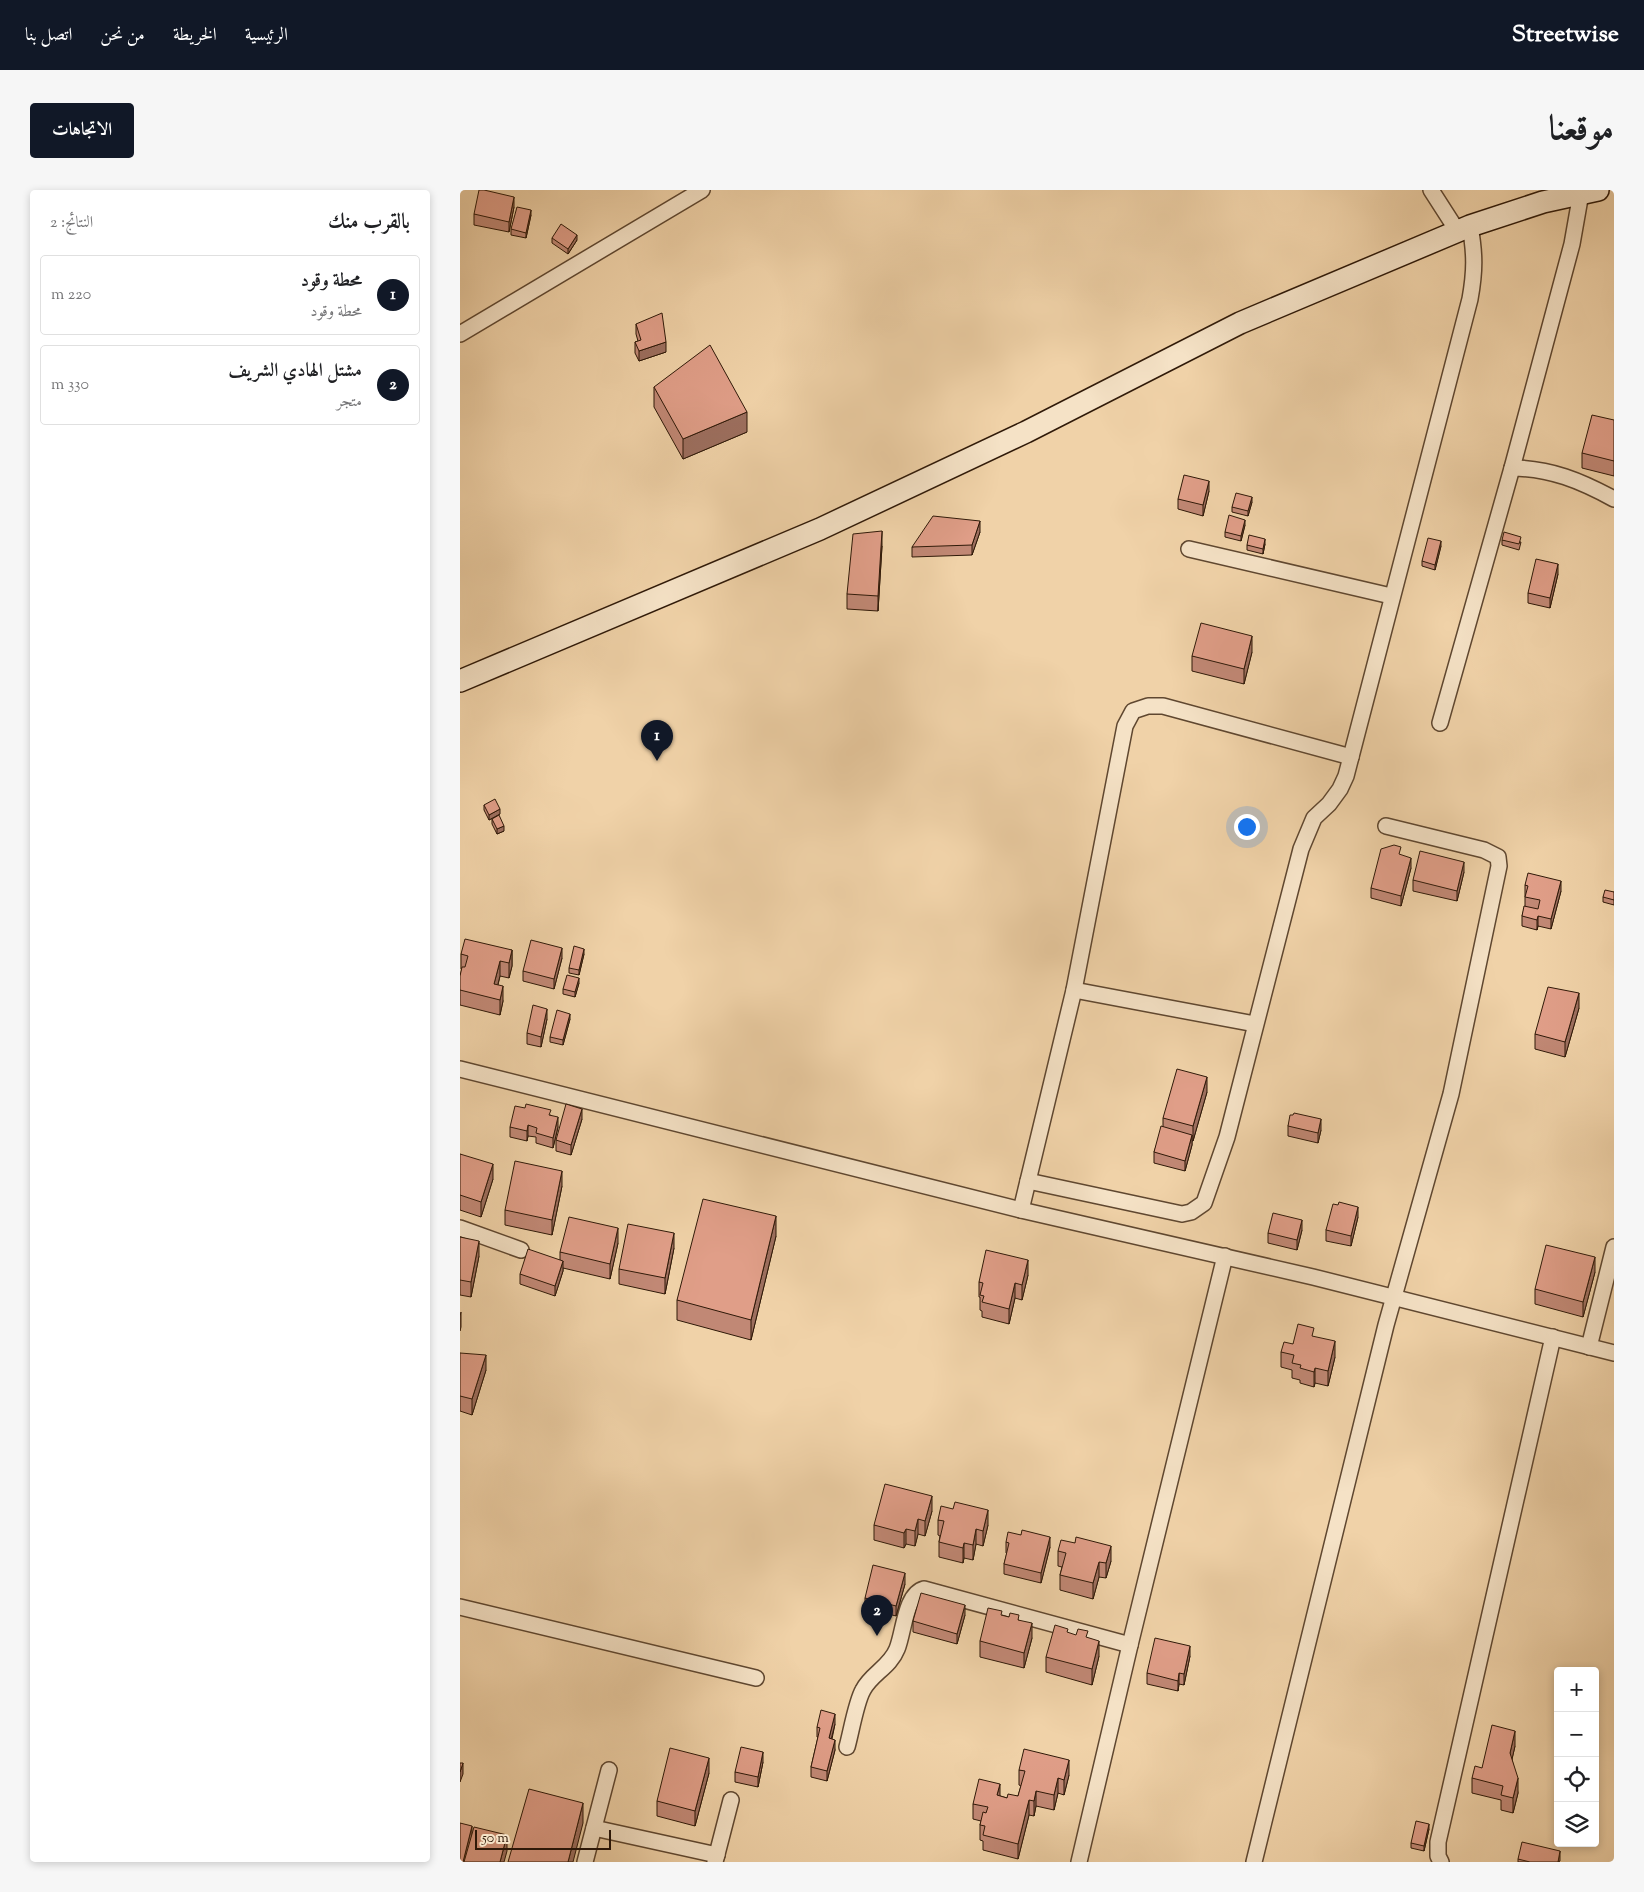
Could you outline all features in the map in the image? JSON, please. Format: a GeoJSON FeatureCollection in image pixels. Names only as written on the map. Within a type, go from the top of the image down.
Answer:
{"type":"FeatureCollection","features":[{"type":"Feature","properties":{"kind":"main road"},"geometry":{"type":"LineString","coordinates":[[460,682],[820,529],[1026,432],[1240,323],[1539,196],[1589,192]]}},
{"type":"Feature","properties":{"kind":"street"},"geometry":{"type":"LineString","coordinates":[[1028,1181],[1182,1214],[1191,1212],[1204,1203],[1227,1137],[1301,849],[1314,818],[1329,804],[1340,789],[1351,757],[1470,299],[1475,254],[1464,229],[1431,190]]}},
{"type":"Feature","properties":{"kind":"street"},"geometry":{"type":"LineString","coordinates":[[460,334],[694,192]]}},
{"type":"Feature","properties":{"kind":"street"},"geometry":{"type":"LineString","coordinates":[[1440,723],[1512,468],[1572,244],[1589,192]]}},
{"type":"Feature","properties":{"kind":"street"},"geometry":{"type":"LineString","coordinates":[[1512,468],[1542,470],[1565,476],[1614,499]]}},
{"type":"Feature","properties":{"kind":"street"},"geometry":{"type":"LineString","coordinates":[[1189,549],[1392,596]]}},
{"type":"Feature","properties":{"kind":"street"},"geometry":{"type":"LineString","coordinates":[[1021,1210],[1074,990],[1125,726],[1133,711],[1148,706],[1163,706],[1351,757]]}},
{"type":"Feature","properties":{"kind":"street"},"geometry":{"type":"LineString","coordinates":[[1254,1862],[1394,1297],[1451,1094],[1500,862],[1495,855],[1484,850],[1386,826]]}},
{"type":"Feature","properties":{"kind":"street"},"geometry":{"type":"LineString","coordinates":[[1074,990],[1255,1024]]}},
{"type":"Feature","properties":{"kind":"street"},"geometry":{"type":"LineString","coordinates":[[460,1070],[1021,1210],[1225,1256],[1614,1353]]}},
{"type":"Feature","properties":{"kind":"street"},"geometry":{"type":"LineString","coordinates":[[460,1228],[521,1250]]}},
{"type":"Feature","properties":{"kind":"street"},"geometry":{"type":"LineString","coordinates":[[1589,1347],[1614,1248]]}},
{"type":"Feature","properties":{"kind":"street"},"geometry":{"type":"LineString","coordinates":[[1079,1862],[1225,1256]]}},
{"type":"Feature","properties":{"kind":"street"},"geometry":{"type":"LineString","coordinates":[[1441,1862],[1438,1856],[1438,1842],[1553,1337]]}},
{"type":"Feature","properties":{"kind":"street"},"geometry":{"type":"LineString","coordinates":[[848,1747],[862,1691],[894,1657],[903,1633],[909,1606],[913,1595],[918,1590],[924,1588],[1130,1645]]}},
{"type":"Feature","properties":{"kind":"street"},"geometry":{"type":"LineString","coordinates":[[460,1607],[756,1678]]}},
{"type":"Feature","properties":{"kind":"street"},"geometry":{"type":"LineString","coordinates":[[585,1862],[609,1770]]}},
{"type":"Feature","properties":{"kind":"street"},"geometry":{"type":"LineString","coordinates":[[594,1828],[716,1859],[731,1800]]}},
{"type":"Feature","properties":{"kind":"building"},"geometry":{"type":"Polygon","coordinates":[[[479,190],[514,197],[509,222],[474,214],[479,190]]]}},
{"type":"Feature","properties":{"kind":"building"},"geometry":{"type":"Polygon","coordinates":[[[517,207],[531,210],[526,233],[511,229],[517,207]]]}},
{"type":"Feature","properties":{"kind":"building"},"geometry":{"type":"Polygon","coordinates":[[[561,224],[577,235],[568,249],[552,238],[561,224]]]}},
{"type":"Feature","properties":{"kind":"building"},"geometry":{"type":"Polygon","coordinates":[[[662,313],[666,342],[639,351],[635,342],[641,340],[636,324],[662,313]]]}},
{"type":"Feature","properties":{"kind":"building"},"geometry":{"type":"Polygon","coordinates":[[[710,345],[747,412],[683,439],[654,387],[710,345]]]}},
{"type":"Feature","properties":{"kind":"building"},"geometry":{"type":"Polygon","coordinates":[[[1592,415],[1614,420],[1614,461],[1582,453],[1592,415]]]}},
{"type":"Feature","properties":{"kind":"building"},"geometry":{"type":"Polygon","coordinates":[[[1184,475],[1209,481],[1203,505],[1178,499],[1184,475]]]}},
{"type":"Feature","properties":{"kind":"building"},"geometry":{"type":"Polygon","coordinates":[[[1236,493],[1252,497],[1248,511],[1232,507],[1236,493]]]}},
{"type":"Feature","properties":{"kind":"building"},"geometry":{"type":"Polygon","coordinates":[[[1229,515],[1245,520],[1241,536],[1225,532],[1229,515]]]}},
{"type":"Feature","properties":{"kind":"building"},"geometry":{"type":"Polygon","coordinates":[[[933,516],[980,521],[972,545],[912,547],[933,516]]]}},
{"type":"Feature","properties":{"kind":"building"},"geometry":{"type":"Polygon","coordinates":[[[882,531],[878,596],[847,594],[853,534],[882,531]]]}},
{"type":"Feature","properties":{"kind":"building"},"geometry":{"type":"Polygon","coordinates":[[[1504,532],[1521,537],[1519,544],[1502,540],[1504,532]]]}},
{"type":"Feature","properties":{"kind":"building"},"geometry":{"type":"Polygon","coordinates":[[[1249,535],[1265,539],[1263,549],[1247,545],[1249,535]]]}},
{"type":"Feature","properties":{"kind":"building"},"geometry":{"type":"Polygon","coordinates":[[[1428,538],[1441,541],[1435,565],[1422,561],[1428,538]]]}},
{"type":"Feature","properties":{"kind":"building"},"geometry":{"type":"Polygon","coordinates":[[[1536,559],[1558,564],[1550,598],[1528,593],[1536,559]]]}},
{"type":"Feature","properties":{"kind":"building"},"geometry":{"type":"Polygon","coordinates":[[[1201,623],[1252,636],[1244,669],[1192,656],[1201,623]]]}},
{"type":"Feature","properties":{"kind":"building"},"geometry":{"type":"Polygon","coordinates":[[[495,799],[500,809],[489,815],[484,805],[495,799]]]}},
{"type":"Feature","properties":{"kind":"building"},"geometry":{"type":"Polygon","coordinates":[[[499,815],[504,826],[497,829],[492,819],[499,815]]]}},
{"type":"Feature","properties":{"kind":"building"},"geometry":{"type":"Polygon","coordinates":[[[1394,845],[1401,847],[1399,854],[1411,858],[1401,896],[1371,888],[1381,849],[1394,845]]]}},
{"type":"Feature","properties":{"kind":"building"},"geometry":{"type":"Polygon","coordinates":[[[1420,851],[1464,862],[1457,891],[1413,880],[1420,851]]]}},
{"type":"Feature","properties":{"kind":"building"},"geometry":{"type":"Polygon","coordinates":[[[1528,873],[1561,881],[1551,919],[1538,916],[1537,920],[1522,916],[1524,906],[1538,909],[1540,900],[1525,897],[1528,886],[1525,885],[1528,873]]]}},
{"type":"Feature","properties":{"kind":"building"},"geometry":{"type":"Polygon","coordinates":[[[1605,890],[1614,892],[1614,900],[1603,897],[1605,890]]]}},
{"type":"Feature","properties":{"kind":"building"},"geometry":{"type":"Polygon","coordinates":[[[465,939],[512,950],[509,963],[500,961],[494,984],[503,986],[500,1000],[460,990],[462,967],[465,967],[468,956],[461,954],[465,939]]]}},
{"type":"Feature","properties":{"kind":"building"},"geometry":{"type":"Polygon","coordinates":[[[531,940],[562,948],[554,979],[523,971],[531,940]]]}},
{"type":"Feature","properties":{"kind":"building"},"geometry":{"type":"Polygon","coordinates":[[[574,946],[584,949],[579,970],[569,968],[574,946]]]}},
{"type":"Feature","properties":{"kind":"building"},"geometry":{"type":"Polygon","coordinates":[[[567,975],[579,978],[575,992],[563,989],[567,975]]]}},
{"type":"Feature","properties":{"kind":"building"},"geometry":{"type":"Polygon","coordinates":[[[1548,987],[1579,993],[1565,1042],[1535,1034],[1548,987]]]}},
{"type":"Feature","properties":{"kind":"building"},"geometry":{"type":"Polygon","coordinates":[[[533,1005],[547,1009],[541,1037],[527,1033],[533,1005]]]}},
{"type":"Feature","properties":{"kind":"building"},"geometry":{"type":"Polygon","coordinates":[[[557,1010],[570,1014],[563,1040],[550,1037],[557,1010]]]}},
{"type":"Feature","properties":{"kind":"building"},"geometry":{"type":"Polygon","coordinates":[[[1177,1069],[1207,1077],[1193,1126],[1163,1118],[1177,1069]]]}},
{"type":"Feature","properties":{"kind":"building"},"geometry":{"type":"Polygon","coordinates":[[[526,1104],[551,1110],[549,1115],[558,1117],[553,1138],[536,1133],[537,1128],[528,1125],[527,1131],[510,1127],[515,1106],[525,1108],[526,1104]]]}},
{"type":"Feature","properties":{"kind":"building"},"geometry":{"type":"Polygon","coordinates":[[[566,1104],[582,1109],[571,1145],[556,1140],[566,1104]]]}},
{"type":"Feature","properties":{"kind":"building"},"geometry":{"type":"Polygon","coordinates":[[[1294,1113],[1321,1119],[1318,1133],[1288,1126],[1290,1115],[1294,1113]]]}},
{"type":"Feature","properties":{"kind":"building"},"geometry":{"type":"Polygon","coordinates":[[[1161,1126],[1192,1135],[1185,1161],[1154,1152],[1161,1126]]]}},
{"type":"Feature","properties":{"kind":"building"},"geometry":{"type":"Polygon","coordinates":[[[460,1154],[493,1164],[481,1202],[460,1195],[460,1154]]]}},
{"type":"Feature","properties":{"kind":"building"},"geometry":{"type":"Polygon","coordinates":[[[515,1161],[562,1171],[552,1220],[505,1210],[515,1161]]]}},
{"type":"Feature","properties":{"kind":"building"},"geometry":{"type":"Polygon","coordinates":[[[703,1199],[776,1216],[751,1320],[677,1300],[703,1199]]]}},
{"type":"Feature","properties":{"kind":"building"},"geometry":{"type":"Polygon","coordinates":[[[1339,1202],[1358,1207],[1351,1236],[1326,1230],[1333,1204],[1338,1205],[1339,1202]]]}},
{"type":"Feature","properties":{"kind":"building"},"geometry":{"type":"Polygon","coordinates":[[[1273,1213],[1302,1220],[1297,1240],[1268,1233],[1273,1213]]]}},
{"type":"Feature","properties":{"kind":"building"},"geometry":{"type":"Polygon","coordinates":[[[569,1217],[618,1228],[610,1264],[560,1252],[569,1217]]]}},
{"type":"Feature","properties":{"kind":"building"},"geometry":{"type":"Polygon","coordinates":[[[628,1224],[674,1233],[665,1278],[619,1269],[628,1224]]]}},
{"type":"Feature","properties":{"kind":"building"},"geometry":{"type":"Polygon","coordinates":[[[460,1237],[479,1241],[471,1282],[460,1280],[460,1237]]]}},
{"type":"Feature","properties":{"kind":"building"},"geometry":{"type":"Polygon","coordinates":[[[1546,1245],[1595,1257],[1583,1302],[1535,1289],[1546,1245]]]}},
{"type":"Feature","properties":{"kind":"building"},"geometry":{"type":"Polygon","coordinates":[[[528,1249],[563,1261],[555,1286],[520,1274],[528,1249]]]}},
{"type":"Feature","properties":{"kind":"building"},"geometry":{"type":"Polygon","coordinates":[[[986,1250],[1028,1260],[1022,1285],[1015,1283],[1009,1309],[982,1302],[984,1296],[980,1295],[983,1283],[979,1282],[986,1250]]]}},
{"type":"Feature","properties":{"kind":"building"},"geometry":{"type":"Polygon","coordinates":[[[1298,1324],[1314,1328],[1312,1336],[1335,1341],[1328,1371],[1315,1368],[1314,1372],[1300,1368],[1301,1365],[1292,1363],[1294,1355],[1281,1352],[1284,1342],[1293,1344],[1298,1324]]]}},
{"type":"Feature","properties":{"kind":"building"},"geometry":{"type":"Polygon","coordinates":[[[460,1353],[486,1355],[472,1399],[460,1396],[460,1353]]]}},
{"type":"Feature","properties":{"kind":"building"},"geometry":{"type":"Polygon","coordinates":[[[885,1484],[932,1496],[925,1521],[918,1519],[915,1531],[906,1529],[904,1533],[874,1525],[885,1484]]]}},
{"type":"Feature","properties":{"kind":"building"},"geometry":{"type":"Polygon","coordinates":[[[955,1502],[988,1510],[983,1531],[976,1529],[973,1545],[964,1543],[963,1548],[939,1542],[944,1521],[938,1520],[941,1506],[953,1509],[955,1502]]]}},
{"type":"Feature","properties":{"kind":"building"},"geometry":{"type":"Polygon","coordinates":[[[1022,1530],[1050,1537],[1041,1573],[1004,1564],[1009,1543],[1006,1542],[1008,1532],[1021,1535],[1022,1530]]]}},
{"type":"Feature","properties":{"kind":"building"},"geometry":{"type":"Polygon","coordinates":[[[1076,1537],[1111,1546],[1106,1563],[1099,1562],[1093,1583],[1060,1575],[1066,1553],[1058,1551],[1061,1540],[1075,1543],[1076,1537]]]}},
{"type":"Feature","properties":{"kind":"building"},"geometry":{"type":"Polygon","coordinates":[[[873,1565],[905,1573],[896,1606],[865,1598],[873,1565]]]}},
{"type":"Feature","properties":{"kind":"building"},"geometry":{"type":"Polygon","coordinates":[[[921,1593],[965,1605],[957,1634],[913,1621],[921,1593]]]}},
{"type":"Feature","properties":{"kind":"building"},"geometry":{"type":"Polygon","coordinates":[[[988,1608],[1002,1611],[1001,1615],[1009,1617],[1010,1613],[1019,1615],[1018,1620],[1032,1623],[1024,1653],[980,1641],[988,1608]]]}},
{"type":"Feature","properties":{"kind":"building"},"geometry":{"type":"Polygon","coordinates":[[[1055,1625],[1068,1629],[1067,1632],[1076,1635],[1078,1629],[1088,1631],[1086,1637],[1099,1641],[1092,1669],[1046,1657],[1055,1625]]]}},
{"type":"Feature","properties":{"kind":"building"},"geometry":{"type":"Polygon","coordinates":[[[1155,1638],[1190,1646],[1184,1674],[1179,1673],[1178,1681],[1147,1673],[1155,1638]]]}},
{"type":"Feature","properties":{"kind":"building"},"geometry":{"type":"Polygon","coordinates":[[[821,1710],[835,1714],[829,1738],[835,1740],[827,1771],[811,1767],[820,1728],[817,1727],[821,1710]]]}},
{"type":"Feature","properties":{"kind":"building"},"geometry":{"type":"Polygon","coordinates":[[[1492,1725],[1515,1731],[1510,1753],[1518,1778],[1513,1798],[1501,1795],[1503,1786],[1472,1778],[1475,1766],[1482,1768],[1492,1725]]]}},
{"type":"Feature","properties":{"kind":"building"},"geometry":{"type":"Polygon","coordinates":[[[741,1747],[763,1752],[758,1777],[735,1772],[741,1747]]]}},
{"type":"Feature","properties":{"kind":"building"},"geometry":{"type":"Polygon","coordinates":[[[670,1748],[709,1758],[695,1811],[657,1801],[670,1748]]]}},
{"type":"Feature","properties":{"kind":"building"},"geometry":{"type":"Polygon","coordinates":[[[1024,1749],[1069,1760],[1064,1780],[1058,1778],[1054,1795],[1036,1791],[1034,1801],[1029,1800],[1018,1844],[983,1835],[985,1826],[980,1825],[983,1812],[986,1813],[988,1807],[973,1804],[979,1779],[1000,1784],[997,1795],[1007,1798],[1008,1794],[1018,1796],[1025,1771],[1019,1770],[1024,1749]]]}},
{"type":"Feature","properties":{"kind":"building"},"geometry":{"type":"Polygon","coordinates":[[[529,1789],[583,1803],[568,1862],[508,1862],[529,1789]]]}},
{"type":"Feature","properties":{"kind":"building"},"geometry":{"type":"Polygon","coordinates":[[[1416,1821],[1429,1824],[1424,1846],[1411,1843],[1416,1821]]]}},
{"type":"Feature","properties":{"kind":"building"},"geometry":{"type":"Polygon","coordinates":[[[460,1823],[472,1826],[463,1862],[460,1862],[460,1823]]]}},
{"type":"Feature","properties":{"kind":"building"},"geometry":{"type":"Polygon","coordinates":[[[474,1827],[507,1835],[500,1862],[464,1862],[474,1827]]]}},
{"type":"Feature","properties":{"kind":"building"},"geometry":{"type":"Polygon","coordinates":[[[1522,1842],[1560,1851],[1558,1862],[1530,1862],[1518,1859],[1522,1842]]]}},
{"type":"Feature","properties":{"kind":"place","name":"محطة وقود"},"geometry":{"type":"Point","coordinates":[657,761]}},
{"type":"Feature","properties":{"kind":"place","name":"مشتل الهادي الشريف"},"geometry":{"type":"Point","coordinates":[877,1636]}}]}
